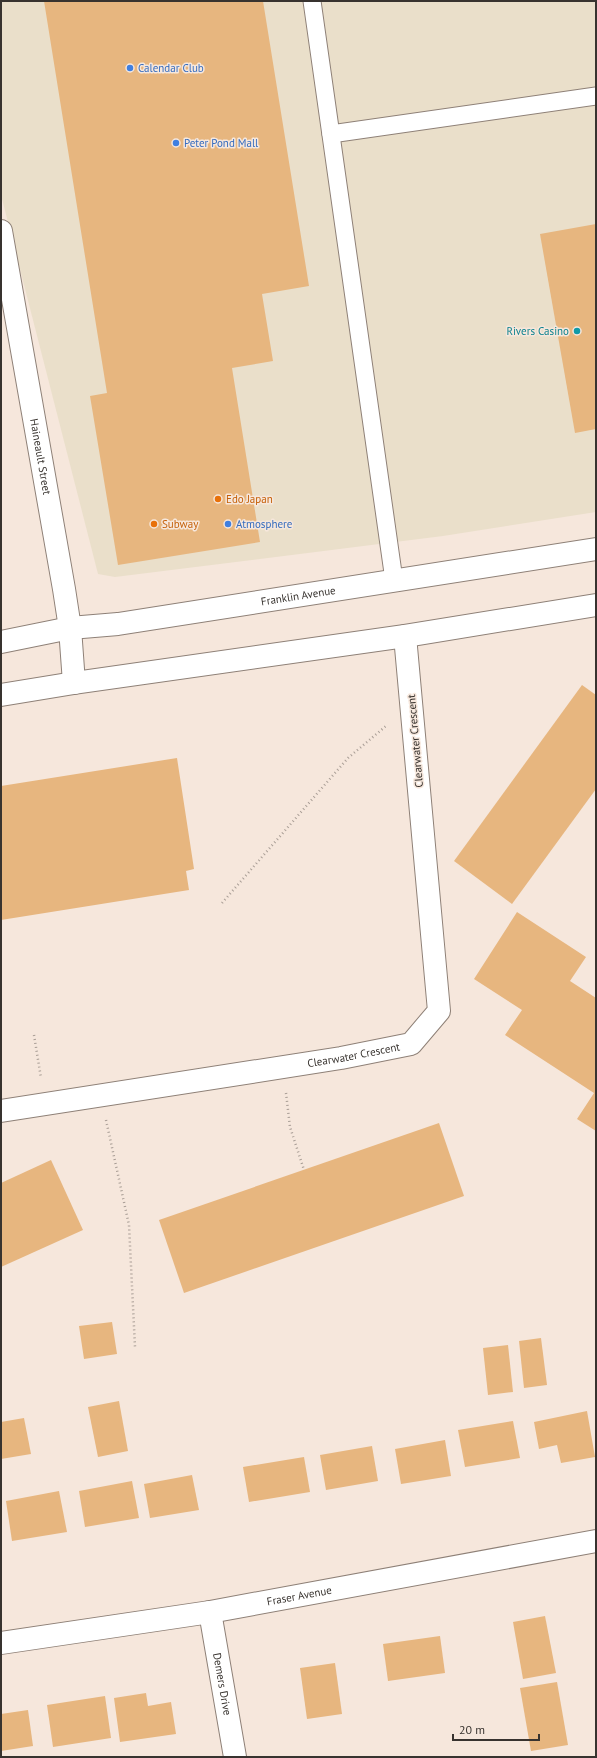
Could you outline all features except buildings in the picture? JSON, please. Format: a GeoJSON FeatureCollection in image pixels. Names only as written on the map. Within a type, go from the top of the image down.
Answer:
{"type":"FeatureCollection","features":[{"type":"Feature","properties":{"kind":"street","name":"Haineault Street"},"geometry":{"type":"LineString","coordinates":[[1,231],[70,628],[74,683]]}},
{"type":"Feature","properties":{"kind":"street","name":"Franklin Avenue"},"geometry":{"type":"LineString","coordinates":[[1,642],[70,628],[118,624],[596,548]]}},
{"type":"Feature","properties":{"kind":"street"},"geometry":{"type":"LineString","coordinates":[[1,695],[74,683],[406,636],[596,605]]}},
{"type":"Feature","properties":{"kind":"street","name":"Clearwater Crescent"},"geometry":{"type":"LineString","coordinates":[[1,1111],[341,1058],[411,1044],[439,1011],[406,636]]}},
{"type":"Feature","properties":{"kind":"street","name":"Fraser Avenue"},"geometry":{"type":"LineString","coordinates":[[1,1644],[210,1612],[596,1541]]}},
{"type":"Feature","properties":{"kind":"street","name":"Demers Drive"},"geometry":{"type":"LineString","coordinates":[[210,1612],[236,1757]]}},
{"type":"Feature","properties":{"kind":"lane"},"geometry":{"type":"LineString","coordinates":[[312,1],[394,580]]}},
{"type":"Feature","properties":{"kind":"lane"},"geometry":{"type":"LineString","coordinates":[[331,134],[596,96]]}},
{"type":"Feature","properties":{"kind":"path"},"geometry":{"type":"LineString","coordinates":[[222,903],[348,758],[412,706]]}},
{"type":"Feature","properties":{"kind":"path"},"geometry":{"type":"LineString","coordinates":[[34,1035],[44,1104]]}},
{"type":"Feature","properties":{"kind":"path"},"geometry":{"type":"LineString","coordinates":[[283,1067],[290,1128],[304,1170]]}},
{"type":"Feature","properties":{"kind":"path"},"geometry":{"type":"LineString","coordinates":[[100,1096],[129,1225],[135,1347]]}},
{"type":"Feature","properties":{"kind":"shaded area"},"geometry":{"type":"Polygon","coordinates":[[[1,1],[596,1],[596,512],[443,536],[115,577],[98,574],[1,195],[1,1]]]}},
{"type":"Feature","properties":{"kind":"place","name":"Calendar Club"},"geometry":{"type":"Point","coordinates":[130,68]}},
{"type":"Feature","properties":{"kind":"place","name":"Peter Pond Mall"},"geometry":{"type":"Point","coordinates":[176,143]}},
{"type":"Feature","properties":{"kind":"place","name":"Rivers Casino"},"geometry":{"type":"Point","coordinates":[577,331]}},
{"type":"Feature","properties":{"kind":"place","name":"Edo Japan"},"geometry":{"type":"Point","coordinates":[218,499]}},
{"type":"Feature","properties":{"kind":"place","name":"Subway"},"geometry":{"type":"Point","coordinates":[154,524]}},
{"type":"Feature","properties":{"kind":"place","name":"Atmosphere"},"geometry":{"type":"Point","coordinates":[228,524]}}]}
